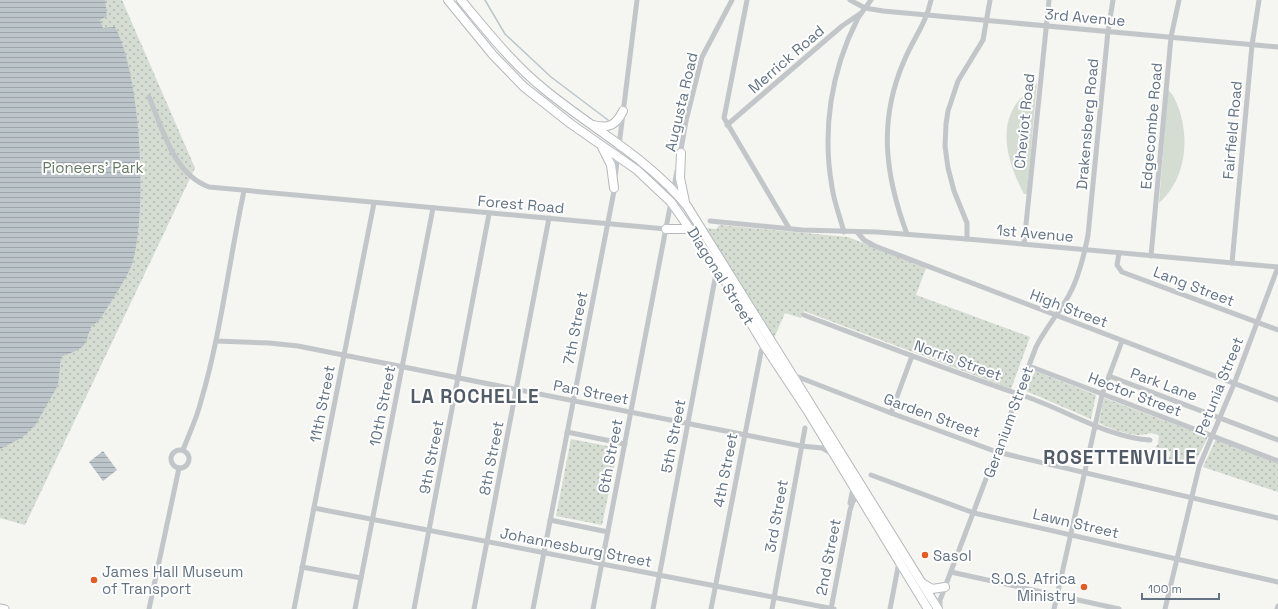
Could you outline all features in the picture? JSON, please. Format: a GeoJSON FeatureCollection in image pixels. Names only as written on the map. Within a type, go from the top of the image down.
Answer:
{"type":"FeatureCollection","features":[{"type":"Feature","properties":{"kind":"main road","name":"Diagonal Street"},"geometry":{"type":"LineString","coordinates":[[448,0],[493,55],[524,87],[565,120],[637,170],[671,202],[766,342],[791,374],[899,562],[936,607]]}},
{"type":"Feature","properties":{"kind":"main road","name":"Diagonal Street"},"geometry":{"type":"LineString","coordinates":[[461,0],[519,67],[545,90],[646,165],[687,206],[853,488],[861,494],[936,607]]}},
{"type":"Feature","properties":{"kind":"main road"},"geometry":{"type":"LineString","coordinates":[[591,124],[604,127],[612,126],[618,120],[623,111]]}},
{"type":"Feature","properties":{"kind":"main road"},"geometry":{"type":"LineString","coordinates":[[599,143],[611,165],[614,188]]}},
{"type":"Feature","properties":{"kind":"main road"},"geometry":{"type":"LineString","coordinates":[[681,153],[680,178],[687,206]]}},
{"type":"Feature","properties":{"kind":"main road"},"geometry":{"type":"LineString","coordinates":[[666,230],[690,229]]}},
{"type":"Feature","properties":{"kind":"main road"},"geometry":{"type":"LineString","coordinates":[[921,583],[932,589],[945,587]]}},
{"type":"Feature","properties":{"kind":"main road"},"geometry":{"type":"LineString","coordinates":[[0,608],[5,609]]}},
{"type":"Feature","properties":{"kind":"street","name":"7th Street"},"geometry":{"type":"LineString","coordinates":[[533,609],[614,188],[637,0]]}},
{"type":"Feature","properties":{"kind":"street","name":"Augusta Road"},"geometry":{"type":"LineString","coordinates":[[673,191],[686,121],[702,57],[732,0]]}},
{"type":"Feature","properties":{"kind":"street"},"geometry":{"type":"LineString","coordinates":[[747,0],[724,111],[724,118],[789,228]]}},
{"type":"Feature","properties":{"kind":"street"},"geometry":{"type":"LineString","coordinates":[[850,0],[865,8]]}},
{"type":"Feature","properties":{"kind":"street"},"geometry":{"type":"LineString","coordinates":[[844,232],[832,188],[828,158],[829,116],[840,62],[861,13],[871,0]]}},
{"type":"Feature","properties":{"kind":"street"},"geometry":{"type":"LineString","coordinates":[[908,234],[895,198],[889,173],[886,146],[887,127],[896,80],[908,52],[928,15],[931,0]]}},
{"type":"Feature","properties":{"kind":"street"},"geometry":{"type":"LineString","coordinates":[[967,239],[967,223],[954,191],[948,168],[946,124],[948,111],[958,81],[983,40],[990,0]]}},
{"type":"Feature","properties":{"kind":"street","name":"Cheviot Road"},"geometry":{"type":"LineString","coordinates":[[1024,244],[1045,25],[1049,0]]}},
{"type":"Feature","properties":{"kind":"street","name":"Drakensberg Road"},"geometry":{"type":"LineString","coordinates":[[1085,250],[1090,217],[1108,31],[1113,0]]}},
{"type":"Feature","properties":{"kind":"street","name":"Edgecombe Road"},"geometry":{"type":"LineString","coordinates":[[1151,256],[1171,37],[1179,0]]}},
{"type":"Feature","properties":{"kind":"street","name":"Fairfield Road"},"geometry":{"type":"LineString","coordinates":[[1232,263],[1252,44],[1259,0]]}},
{"type":"Feature","properties":{"kind":"street","name":"3rd Avenue"},"geometry":{"type":"LineString","coordinates":[[865,8],[1278,47]]}},
{"type":"Feature","properties":{"kind":"street","name":"Merrick Road"},"geometry":{"type":"LineString","coordinates":[[727,125],[842,26],[861,13]]}},
{"type":"Feature","properties":{"kind":"street","name":"Forest Road"},"geometry":{"type":"LineString","coordinates":[[149,97],[175,157],[187,175],[195,181],[209,187],[489,214],[607,223],[666,230]]}},
{"type":"Feature","properties":{"kind":"street"},"geometry":{"type":"LineString","coordinates":[[183,450],[201,402],[216,341],[233,241],[244,191]]}},
{"type":"Feature","properties":{"kind":"street","name":"6th Street"},"geometry":{"type":"LineString","coordinates":[[593,609],[673,191]]}},
{"type":"Feature","properties":{"kind":"street","name":"11th Street"},"geometry":{"type":"LineString","coordinates":[[294,609],[374,203]]}},
{"type":"Feature","properties":{"kind":"street","name":"10th Street"},"geometry":{"type":"LineString","coordinates":[[355,609],[433,208]]}},
{"type":"Feature","properties":{"kind":"street","name":"9th Street"},"geometry":{"type":"LineString","coordinates":[[414,609],[489,214]]}},
{"type":"Feature","properties":{"kind":"street","name":"8th Street"},"geometry":{"type":"LineString","coordinates":[[474,609],[549,218]]}},
{"type":"Feature","properties":{"kind":"street","name":"1st Avenue"},"geometry":{"type":"LineString","coordinates":[[710,221],[844,232],[908,234],[1278,267]]}},
{"type":"Feature","properties":{"kind":"street","name":"High Street"},"geometry":{"type":"LineString","coordinates":[[857,232],[864,240],[875,246],[1278,400]]}},
{"type":"Feature","properties":{"kind":"street","name":"Geranium Street"},"geometry":{"type":"LineString","coordinates":[[936,607],[974,513],[1038,342],[1069,296],[1085,250]]}},
{"type":"Feature","properties":{"kind":"street","name":"Lang Street"},"geometry":{"type":"LineString","coordinates":[[1119,253],[1117,265],[1122,272],[1278,330]]}},
{"type":"Feature","properties":{"kind":"street","name":"Petunia Street"},"geometry":{"type":"LineString","coordinates":[[1166,609],[1199,467],[1234,384],[1278,267]]}},
{"type":"Feature","properties":{"kind":"street","name":"5th Street"},"geometry":{"type":"LineString","coordinates":[[653,609],[717,268]]}},
{"type":"Feature","properties":{"kind":"street","name":"Norris Street"},"geometry":{"type":"LineString","coordinates":[[804,315],[1017,395],[1027,397],[1095,425],[1130,437],[1150,440]]}},
{"type":"Feature","properties":{"kind":"street","name":"Pan Street"},"geometry":{"type":"LineString","coordinates":[[216,341],[269,343],[344,355],[802,446],[822,448],[832,453]]}},
{"type":"Feature","properties":{"kind":"street"},"geometry":{"type":"LineString","coordinates":[[1054,609],[1102,395],[1122,341]]}},
{"type":"Feature","properties":{"kind":"street","name":"4th Street"},"geometry":{"type":"LineString","coordinates":[[710,609],[744,434],[766,342]]}},
{"type":"Feature","properties":{"kind":"street"},"geometry":{"type":"LineString","coordinates":[[891,413],[912,356]]}},
{"type":"Feature","properties":{"kind":"street","name":"Hector Street"},"geometry":{"type":"LineString","coordinates":[[1029,366],[1278,461]]}},
{"type":"Feature","properties":{"kind":"street","name":"Garden Street"},"geometry":{"type":"LineString","coordinates":[[791,374],[997,452],[1278,518]]}},
{"type":"Feature","properties":{"kind":"street","name":"Park Lane"},"geometry":{"type":"LineString","coordinates":[[1109,376],[1278,440]]}},
{"type":"Feature","properties":{"kind":"street","name":"3rd Street"},"geometry":{"type":"LineString","coordinates":[[772,609],[805,428]]}},
{"type":"Feature","properties":{"kind":"street"},"geometry":{"type":"LineString","coordinates":[[567,432],[625,444]]}},
{"type":"Feature","properties":{"kind":"street"},"geometry":{"type":"LineString","coordinates":[[179,468],[186,465],[189,461],[187,453],[183,450]]}},
{"type":"Feature","properties":{"kind":"street"},"geometry":{"type":"LineString","coordinates":[[179,468],[173,464],[171,457],[176,451],[183,450]]}},
{"type":"Feature","properties":{"kind":"street"},"geometry":{"type":"LineString","coordinates":[[150,609],[179,468]]}},
{"type":"Feature","properties":{"kind":"street","name":"Lawn Street"},"geometry":{"type":"LineString","coordinates":[[871,475],[974,513],[1071,533],[1278,582]]}},
{"type":"Feature","properties":{"kind":"street","name":"2nd Street"},"geometry":{"type":"LineString","coordinates":[[832,609],[853,488]]}},
{"type":"Feature","properties":{"kind":"street","name":"2nd Street"},"geometry":{"type":"LineString","coordinates":[[850,510],[853,501],[861,494]]}},
{"type":"Feature","properties":{"kind":"street","name":"Johannesburg Street"},"geometry":{"type":"LineString","coordinates":[[314,508],[832,609]]}},
{"type":"Feature","properties":{"kind":"street"},"geometry":{"type":"LineString","coordinates":[[550,520],[608,532]]}},
{"type":"Feature","properties":{"kind":"street"},"geometry":{"type":"LineString","coordinates":[[890,609],[899,562]]}},
{"type":"Feature","properties":{"kind":"street"},"geometry":{"type":"LineString","coordinates":[[302,567],[361,578]]}},
{"type":"Feature","properties":{"kind":"street"},"geometry":{"type":"LineString","coordinates":[[951,572],[1057,594],[1119,609]]}},
{"type":"Feature","properties":{"kind":"green space","name":"Pioneers' Park"},"geometry":{"type":"Polygon","coordinates":[[[0,0],[122,0],[195,168],[25,525],[0,518],[0,0]]]}},
{"type":"Feature","properties":{"kind":"green space"},"geometry":{"type":"Polygon","coordinates":[[[1037,83],[1027,194],[1024,194],[1014,171],[1007,147],[1008,123],[1012,111],[1019,100],[1037,83]]]}},
{"type":"Feature","properties":{"kind":"green space"},"geometry":{"type":"Polygon","coordinates":[[[1168,90],[1173,96],[1179,109],[1182,122],[1184,134],[1183,160],[1175,183],[1168,194],[1159,203],[1168,90]]]}},
{"type":"Feature","properties":{"kind":"green space"},"geometry":{"type":"Polygon","coordinates":[[[720,225],[848,237],[926,268],[916,295],[1030,337],[1011,389],[804,311],[801,318],[785,313],[774,338],[706,228],[716,229],[720,225]]]}},
{"type":"Feature","properties":{"kind":"green space"},"geometry":{"type":"Polygon","coordinates":[[[1035,371],[1096,395],[1091,419],[1026,391],[1035,371]]]}},
{"type":"Feature","properties":{"kind":"green space"},"geometry":{"type":"Polygon","coordinates":[[[1104,398],[1208,437],[1193,466],[1168,461],[1171,452],[1155,447],[1158,444],[1159,436],[1156,434],[1128,434],[1099,423],[1104,398]]]}},
{"type":"Feature","properties":{"kind":"green space"},"geometry":{"type":"Polygon","coordinates":[[[571,439],[618,448],[602,525],[556,516],[571,439]]]}},
{"type":"Feature","properties":{"kind":"green space"},"geometry":{"type":"Polygon","coordinates":[[[1216,439],[1278,463],[1278,492],[1203,467],[1216,439]]]}},
{"type":"Feature","properties":{"kind":"shaded area","name":"Pioneers' Park"},"geometry":{"type":"Polygon","coordinates":[[[0,0],[105,0],[107,16],[100,20],[103,28],[115,27],[124,49],[131,77],[136,110],[141,179],[137,241],[132,264],[118,292],[100,319],[91,327],[83,346],[61,357],[58,385],[36,424],[23,437],[0,449],[0,0]]]}},
{"type":"Feature","properties":{"kind":"shaded area"},"geometry":{"type":"Polygon","coordinates":[[[103,451],[117,470],[103,481],[89,462],[103,451]]]}},
{"type":"Feature","properties":{"kind":"waterway"},"geometry":{"type":"LineString","coordinates":[[485,0],[505,34],[551,77],[608,120]]}},
{"type":"Feature","properties":{"kind":"place","name":"Sasol"},"geometry":{"type":"Point","coordinates":[925,555]}},
{"type":"Feature","properties":{"kind":"place","name":"James Hall Museum of Transport"},"geometry":{"type":"Point","coordinates":[94,580]}},
{"type":"Feature","properties":{"kind":"place","name":"S.O.S. Africa Ministry"},"geometry":{"type":"Point","coordinates":[1084,587]}},
{"type":"Feature","properties":{"kind":"district","name":"LA ROCHELLE"},"geometry":{"type":"Point","coordinates":[475,396]}},
{"type":"Feature","properties":{"kind":"district","name":"ROSETTENVILLE"},"geometry":{"type":"Point","coordinates":[1120,457]}}]}
